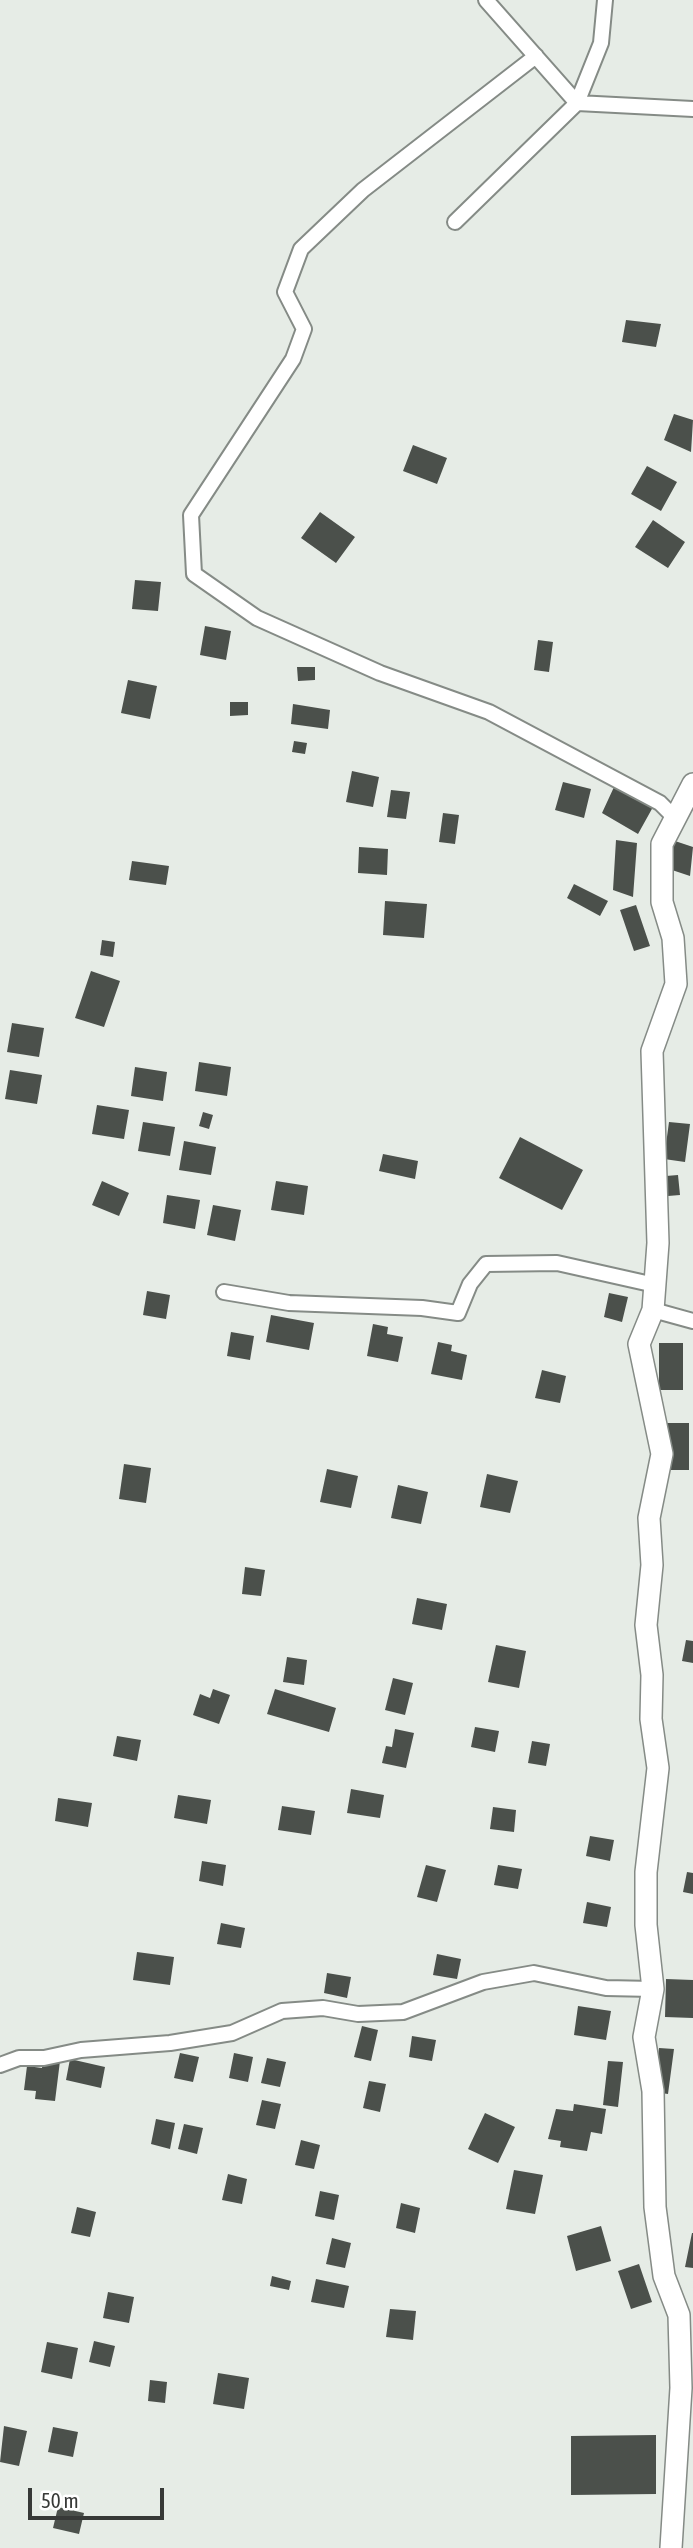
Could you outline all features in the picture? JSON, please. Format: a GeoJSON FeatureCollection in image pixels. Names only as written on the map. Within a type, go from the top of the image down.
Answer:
{"type":"FeatureCollection","features":[{"type":"Feature","properties":{"kind":"street"},"geometry":{"type":"LineString","coordinates":[[486,0],[577,103],[693,109]]}},
{"type":"Feature","properties":{"kind":"street"},"geometry":{"type":"LineString","coordinates":[[455,222],[577,103],[601,43],[604,0]]}},
{"type":"Feature","properties":{"kind":"street"},"geometry":{"type":"LineString","coordinates":[[536,56],[363,190],[301,249],[285,292],[304,329],[293,359],[191,515],[194,574],[257,618],[380,673],[489,712],[660,803],[674,817]]}},
{"type":"Feature","properties":{"kind":"street"},"geometry":{"type":"LineString","coordinates":[[671,2548],[680,2364],[679,2315],[664,2276],[655,2207],[653,2091],[645,2037],[653,1989],[646,1925],[646,1872],[658,1768],[651,1718],[652,1675],[646,1625],[652,1564],[649,1518],[662,1454],[639,1344],[653,1310],[655,1285],[658,1172],[652,1051],[676,984],[673,937],[662,890],[662,844],[693,783]]}},
{"type":"Feature","properties":{"kind":"street"},"geometry":{"type":"LineString","coordinates":[[224,1292],[289,1303],[422,1308],[458,1313],[470,1284],[486,1264],[557,1263],[655,1285]]}},
{"type":"Feature","properties":{"kind":"street"},"geometry":{"type":"LineString","coordinates":[[653,1310],[693,1321]]}},
{"type":"Feature","properties":{"kind":"street"},"geometry":{"type":"LineString","coordinates":[[0,2065],[19,2058],[44,2059],[80,2050],[170,2043],[232,2033],[282,2011],[323,2008],[358,2014],[403,2012],[484,1982],[534,1973],[606,1988],[653,1989]]}},
{"type":"Feature","properties":{"kind":"building"},"geometry":{"type":"Polygon","coordinates":[[[626,320],[661,324],[656,347],[622,342],[626,320]]]}},
{"type":"Feature","properties":{"kind":"building"},"geometry":{"type":"Polygon","coordinates":[[[674,414],[693,420],[691,452],[664,440],[674,414]]]}},
{"type":"Feature","properties":{"kind":"building"},"geometry":{"type":"Polygon","coordinates":[[[413,445],[447,458],[437,484],[403,471],[413,445]]]}},
{"type":"Feature","properties":{"kind":"building"},"geometry":{"type":"Polygon","coordinates":[[[647,466],[677,482],[661,511],[631,494],[647,466]]]}},
{"type":"Feature","properties":{"kind":"building"},"geometry":{"type":"Polygon","coordinates":[[[320,512],[355,537],[336,563],[301,538],[320,512]]]}},
{"type":"Feature","properties":{"kind":"building"},"geometry":{"type":"Polygon","coordinates":[[[653,520],[685,542],[668,568],[635,547],[653,520]]]}},
{"type":"Feature","properties":{"kind":"building"},"geometry":{"type":"Polygon","coordinates":[[[135,580],[161,582],[158,611],[132,609],[135,580]]]}},
{"type":"Feature","properties":{"kind":"building"},"geometry":{"type":"Polygon","coordinates":[[[205,626],[231,631],[226,660],[200,655],[205,626]]]}},
{"type":"Feature","properties":{"kind":"building"},"geometry":{"type":"Polygon","coordinates":[[[538,640],[553,642],[549,672],[534,670],[538,640]]]}},
{"type":"Feature","properties":{"kind":"building"},"geometry":{"type":"Polygon","coordinates":[[[297,667],[315,667],[315,680],[298,681],[297,667]]]}},
{"type":"Feature","properties":{"kind":"building"},"geometry":{"type":"Polygon","coordinates":[[[128,680],[157,686],[150,719],[121,713],[128,680]]]}},
{"type":"Feature","properties":{"kind":"building"},"geometry":{"type":"Polygon","coordinates":[[[230,702],[248,702],[248,715],[230,716],[230,702]]]}},
{"type":"Feature","properties":{"kind":"building"},"geometry":{"type":"Polygon","coordinates":[[[293,704],[330,710],[328,729],[291,724],[293,704]]]}},
{"type":"Feature","properties":{"kind":"building"},"geometry":{"type":"Polygon","coordinates":[[[294,741],[307,743],[305,754],[292,752],[294,741]]]}},
{"type":"Feature","properties":{"kind":"building"},"geometry":{"type":"Polygon","coordinates":[[[352,771],[379,777],[373,807],[346,802],[352,771]]]}},
{"type":"Feature","properties":{"kind":"building"},"geometry":{"type":"Polygon","coordinates":[[[563,782],[591,789],[584,818],[555,810],[563,782]]]}},
{"type":"Feature","properties":{"kind":"building"},"geometry":{"type":"Polygon","coordinates":[[[614,787],[653,807],[638,834],[602,813],[614,787]]]}},
{"type":"Feature","properties":{"kind":"building"},"geometry":{"type":"Polygon","coordinates":[[[391,790],[410,792],[406,819],[387,817],[391,790]]]}},
{"type":"Feature","properties":{"kind":"building"},"geometry":{"type":"Polygon","coordinates":[[[443,813],[459,815],[455,844],[439,842],[443,813]]]}},
{"type":"Feature","properties":{"kind":"building"},"geometry":{"type":"Polygon","coordinates":[[[616,840],[637,843],[633,897],[613,890],[616,840]]]}},
{"type":"Feature","properties":{"kind":"building"},"geometry":{"type":"Polygon","coordinates":[[[672,840],[693,847],[690,876],[663,867],[672,840]]]}},
{"type":"Feature","properties":{"kind":"building"},"geometry":{"type":"Polygon","coordinates":[[[359,847],[388,849],[387,875],[358,873],[359,847]]]}},
{"type":"Feature","properties":{"kind":"building"},"geometry":{"type":"Polygon","coordinates":[[[132,861],[169,866],[166,885],[129,880],[132,861]]]}},
{"type":"Feature","properties":{"kind":"building"},"geometry":{"type":"Polygon","coordinates":[[[574,884],[608,901],[600,916],[567,898],[574,884]]]}},
{"type":"Feature","properties":{"kind":"building"},"geometry":{"type":"Polygon","coordinates":[[[385,901],[427,904],[424,938],[383,935],[385,901]]]}},
{"type":"Feature","properties":{"kind":"building"},"geometry":{"type":"Polygon","coordinates":[[[636,905],[650,946],[634,951],[620,910],[636,905]]]}},
{"type":"Feature","properties":{"kind":"building"},"geometry":{"type":"Polygon","coordinates":[[[102,940],[115,942],[113,957],[100,955],[102,940]]]}},
{"type":"Feature","properties":{"kind":"building"},"geometry":{"type":"Polygon","coordinates":[[[91,971],[120,981],[104,1027],[75,1018],[91,971]]]}},
{"type":"Feature","properties":{"kind":"building"},"geometry":{"type":"Polygon","coordinates":[[[12,1023],[44,1028],[39,1057],[7,1052],[12,1023]]]}},
{"type":"Feature","properties":{"kind":"building"},"geometry":{"type":"Polygon","coordinates":[[[199,1062],[231,1067],[227,1096],[195,1091],[199,1062]]]}},
{"type":"Feature","properties":{"kind":"building"},"geometry":{"type":"Polygon","coordinates":[[[135,1067],[167,1072],[163,1101],[131,1096],[135,1067]]]}},
{"type":"Feature","properties":{"kind":"building"},"geometry":{"type":"Polygon","coordinates":[[[10,1070],[42,1075],[37,1104],[5,1099],[10,1070]]]}},
{"type":"Feature","properties":{"kind":"building"},"geometry":{"type":"Polygon","coordinates":[[[97,1105],[129,1110],[124,1139],[92,1134],[97,1105]]]}},
{"type":"Feature","properties":{"kind":"building"},"geometry":{"type":"Polygon","coordinates":[[[203,1112],[213,1115],[209,1129],[199,1126],[203,1112]]]}},
{"type":"Feature","properties":{"kind":"building"},"geometry":{"type":"Polygon","coordinates":[[[143,1122],[175,1127],[170,1156],[138,1151],[143,1122]]]}},
{"type":"Feature","properties":{"kind":"building"},"geometry":{"type":"Polygon","coordinates":[[[669,1122],[690,1124],[685,1162],[664,1159],[669,1122]]]}},
{"type":"Feature","properties":{"kind":"building"},"geometry":{"type":"Polygon","coordinates":[[[520,1137],[583,1170],[562,1210],[499,1178],[520,1137]]]}},
{"type":"Feature","properties":{"kind":"building"},"geometry":{"type":"Polygon","coordinates":[[[184,1141],[216,1147],[211,1175],[179,1170],[184,1141]]]}},
{"type":"Feature","properties":{"kind":"building"},"geometry":{"type":"Polygon","coordinates":[[[383,1154],[418,1161],[415,1179],[379,1171],[383,1154]]]}},
{"type":"Feature","properties":{"kind":"building"},"geometry":{"type":"Polygon","coordinates":[[[678,1175],[680,1195],[668,1196],[666,1176],[678,1175]]]}},
{"type":"Feature","properties":{"kind":"building"},"geometry":{"type":"Polygon","coordinates":[[[102,1181],[129,1193],[119,1216],[92,1205],[102,1181]]]}},
{"type":"Feature","properties":{"kind":"building"},"geometry":{"type":"Polygon","coordinates":[[[276,1181],[308,1186],[304,1215],[271,1210],[276,1181]]]}},
{"type":"Feature","properties":{"kind":"building"},"geometry":{"type":"Polygon","coordinates":[[[167,1195],[200,1200],[195,1229],[163,1223],[167,1195]]]}},
{"type":"Feature","properties":{"kind":"building"},"geometry":{"type":"Polygon","coordinates":[[[213,1205],[241,1210],[235,1241],[207,1235],[213,1205]]]}},
{"type":"Feature","properties":{"kind":"building"},"geometry":{"type":"Polygon","coordinates":[[[147,1291],[170,1295],[166,1319],[143,1315],[147,1291]]]}},
{"type":"Feature","properties":{"kind":"building"},"geometry":{"type":"Polygon","coordinates":[[[609,1293],[628,1297],[622,1322],[604,1317],[609,1293]]]}},
{"type":"Feature","properties":{"kind":"building"},"geometry":{"type":"Polygon","coordinates":[[[271,1315],[314,1323],[309,1350],[266,1342],[271,1315]]]}},
{"type":"Feature","properties":{"kind":"building"},"geometry":{"type":"Polygon","coordinates":[[[373,1324],[388,1327],[387,1334],[403,1337],[398,1362],[367,1356],[373,1324]]]}},
{"type":"Feature","properties":{"kind":"building"},"geometry":{"type":"Polygon","coordinates":[[[231,1332],[254,1336],[250,1360],[227,1356],[231,1332]]]}},
{"type":"Feature","properties":{"kind":"building"},"geometry":{"type":"Polygon","coordinates":[[[438,1342],[452,1345],[451,1351],[467,1355],[462,1380],[431,1374],[438,1342]]]}},
{"type":"Feature","properties":{"kind":"building"},"geometry":{"type":"Polygon","coordinates":[[[659,1343],[683,1343],[683,1390],[659,1390],[659,1343]]]}},
{"type":"Feature","properties":{"kind":"building"},"geometry":{"type":"Polygon","coordinates":[[[542,1370],[566,1376],[560,1403],[535,1398],[542,1370]]]}},
{"type":"Feature","properties":{"kind":"building"},"geometry":{"type":"Polygon","coordinates":[[[666,1423],[689,1423],[689,1470],[666,1470],[666,1423]]]}},
{"type":"Feature","properties":{"kind":"building"},"geometry":{"type":"Polygon","coordinates":[[[124,1464],[151,1468],[146,1503],[119,1499],[124,1464]]]}},
{"type":"Feature","properties":{"kind":"building"},"geometry":{"type":"Polygon","coordinates":[[[327,1469],[358,1476],[351,1508],[320,1502],[327,1469]]]}},
{"type":"Feature","properties":{"kind":"building"},"geometry":{"type":"Polygon","coordinates":[[[487,1474],[518,1481],[510,1513],[480,1507],[487,1474]]]}},
{"type":"Feature","properties":{"kind":"building"},"geometry":{"type":"Polygon","coordinates":[[[398,1485],[428,1492],[421,1524],[391,1518],[398,1485]]]}},
{"type":"Feature","properties":{"kind":"building"},"geometry":{"type":"Polygon","coordinates":[[[245,1567],[265,1570],[261,1596],[242,1594],[245,1567]]]}},
{"type":"Feature","properties":{"kind":"building"},"geometry":{"type":"Polygon","coordinates":[[[417,1598],[447,1604],[442,1630],[412,1624],[417,1598]]]}},
{"type":"Feature","properties":{"kind":"building"},"geometry":{"type":"Polygon","coordinates":[[[686,1640],[693,1641],[693,1663],[682,1661],[686,1640]]]}},
{"type":"Feature","properties":{"kind":"building"},"geometry":{"type":"Polygon","coordinates":[[[496,1645],[526,1651],[519,1688],[488,1682],[496,1645]]]}},
{"type":"Feature","properties":{"kind":"building"},"geometry":{"type":"Polygon","coordinates":[[[287,1657],[307,1660],[304,1685],[283,1682],[287,1657]]]}},
{"type":"Feature","properties":{"kind":"building"},"geometry":{"type":"Polygon","coordinates":[[[393,1678],[413,1683],[405,1715],[385,1710],[393,1678]]]}},
{"type":"Feature","properties":{"kind":"building"},"geometry":{"type":"Polygon","coordinates":[[[213,1689],[230,1695],[219,1724],[193,1715],[200,1694],[210,1698],[213,1689]]]}},
{"type":"Feature","properties":{"kind":"building"},"geometry":{"type":"Polygon","coordinates":[[[275,1689],[336,1708],[329,1732],[267,1714],[275,1689]]]}},
{"type":"Feature","properties":{"kind":"building"},"geometry":{"type":"Polygon","coordinates":[[[475,1727],[499,1731],[495,1752],[471,1747],[475,1727]]]}},
{"type":"Feature","properties":{"kind":"building"},"geometry":{"type":"Polygon","coordinates":[[[395,1729],[414,1733],[406,1768],[382,1763],[386,1746],[392,1747],[395,1729]]]}},
{"type":"Feature","properties":{"kind":"building"},"geometry":{"type":"Polygon","coordinates":[[[117,1736],[141,1740],[137,1761],[113,1756],[117,1736]]]}},
{"type":"Feature","properties":{"kind":"building"},"geometry":{"type":"Polygon","coordinates":[[[532,1741],[550,1744],[546,1766],[528,1763],[532,1741]]]}},
{"type":"Feature","properties":{"kind":"building"},"geometry":{"type":"Polygon","coordinates":[[[351,1789],[384,1795],[380,1818],[347,1813],[351,1789]]]}},
{"type":"Feature","properties":{"kind":"building"},"geometry":{"type":"Polygon","coordinates":[[[178,1795],[211,1800],[207,1824],[174,1818],[178,1795]]]}},
{"type":"Feature","properties":{"kind":"building"},"geometry":{"type":"Polygon","coordinates":[[[58,1798],[92,1803],[88,1827],[55,1821],[58,1798]]]}},
{"type":"Feature","properties":{"kind":"building"},"geometry":{"type":"Polygon","coordinates":[[[282,1806],[315,1811],[311,1835],[278,1830],[282,1806]]]}},
{"type":"Feature","properties":{"kind":"building"},"geometry":{"type":"Polygon","coordinates":[[[493,1807],[516,1810],[514,1832],[490,1829],[493,1807]]]}},
{"type":"Feature","properties":{"kind":"building"},"geometry":{"type":"Polygon","coordinates":[[[590,1836],[614,1840],[610,1861],[586,1856],[590,1836]]]}},
{"type":"Feature","properties":{"kind":"building"},"geometry":{"type":"Polygon","coordinates":[[[202,1861],[226,1865],[223,1886],[199,1881],[202,1861]]]}},
{"type":"Feature","properties":{"kind":"building"},"geometry":{"type":"Polygon","coordinates":[[[426,1865],[446,1870],[437,1902],[417,1897],[426,1865]]]}},
{"type":"Feature","properties":{"kind":"building"},"geometry":{"type":"Polygon","coordinates":[[[498,1865],[522,1869],[518,1889],[494,1885],[498,1865]]]}},
{"type":"Feature","properties":{"kind":"building"},"geometry":{"type":"Polygon","coordinates":[[[687,1872],[693,1873],[693,1894],[683,1892],[687,1872]]]}},
{"type":"Feature","properties":{"kind":"building"},"geometry":{"type":"Polygon","coordinates":[[[587,1902],[611,1907],[607,1927],[583,1923],[587,1902]]]}},
{"type":"Feature","properties":{"kind":"building"},"geometry":{"type":"Polygon","coordinates":[[[221,1923],[245,1928],[241,1948],[217,1944],[221,1923]]]}},
{"type":"Feature","properties":{"kind":"building"},"geometry":{"type":"Polygon","coordinates":[[[137,1952],[174,1957],[170,1985],[133,1980],[137,1952]]]}},
{"type":"Feature","properties":{"kind":"building"},"geometry":{"type":"Polygon","coordinates":[[[437,1954],[461,1959],[457,1979],[433,1975],[437,1954]]]}},
{"type":"Feature","properties":{"kind":"building"},"geometry":{"type":"Polygon","coordinates":[[[327,1973],[351,1977],[347,1998],[324,1993],[327,1973]]]}},
{"type":"Feature","properties":{"kind":"building"},"geometry":{"type":"Polygon","coordinates":[[[666,1979],[693,1980],[693,2018],[665,2017],[666,1979]]]}},
{"type":"Feature","properties":{"kind":"building"},"geometry":{"type":"Polygon","coordinates":[[[578,2006],[611,2011],[606,2040],[574,2035],[578,2006]]]}},
{"type":"Feature","properties":{"kind":"building"},"geometry":{"type":"Polygon","coordinates":[[[362,2026],[378,2030],[371,2061],[354,2057],[362,2026]]]}},
{"type":"Feature","properties":{"kind":"building"},"geometry":{"type":"Polygon","coordinates":[[[412,2036],[436,2040],[432,2061],[409,2057],[412,2036]]]}},
{"type":"Feature","properties":{"kind":"building"},"geometry":{"type":"Polygon","coordinates":[[[659,2048],[674,2049],[668,2094],[654,2092],[659,2048]]]}},
{"type":"Feature","properties":{"kind":"building"},"geometry":{"type":"Polygon","coordinates":[[[180,2053],[199,2057],[193,2082],[174,2078],[180,2053]]]}},
{"type":"Feature","properties":{"kind":"building"},"geometry":{"type":"Polygon","coordinates":[[[234,2053],[253,2057],[248,2082],[229,2078],[234,2053]]]}},
{"type":"Feature","properties":{"kind":"building"},"geometry":{"type":"Polygon","coordinates":[[[267,2058],[286,2062],[280,2087],[261,2083],[267,2058]]]}},
{"type":"Feature","properties":{"kind":"building"},"geometry":{"type":"Polygon","coordinates":[[[70,2059],[105,2067],[101,2088],[66,2080],[70,2059]]]}},
{"type":"Feature","properties":{"kind":"building"},"geometry":{"type":"Polygon","coordinates":[[[43,2060],[60,2061],[55,2101],[35,2099],[36,2091],[24,2090],[27,2066],[42,2068],[43,2060]]]}},
{"type":"Feature","properties":{"kind":"building"},"geometry":{"type":"Polygon","coordinates":[[[608,2061],[623,2062],[618,2107],[603,2105],[608,2061]]]}},
{"type":"Feature","properties":{"kind":"building"},"geometry":{"type":"Polygon","coordinates":[[[369,2081],[386,2084],[380,2112],[363,2108],[369,2081]]]}},
{"type":"Feature","properties":{"kind":"building"},"geometry":{"type":"Polygon","coordinates":[[[262,2100],[281,2104],[275,2129],[256,2125],[262,2100]]]}},
{"type":"Feature","properties":{"kind":"building"},"geometry":{"type":"Polygon","coordinates":[[[574,2104],[606,2109],[602,2134],[591,2132],[587,2151],[560,2147],[561,2141],[548,2139],[556,2109],[573,2111],[574,2104]]]}},
{"type":"Feature","properties":{"kind":"building"},"geometry":{"type":"Polygon","coordinates":[[[485,2113],[515,2127],[498,2163],[468,2149],[485,2113]]]}},
{"type":"Feature","properties":{"kind":"building"},"geometry":{"type":"Polygon","coordinates":[[[156,2119],[175,2123],[170,2149],[151,2144],[156,2119]]]}},
{"type":"Feature","properties":{"kind":"building"},"geometry":{"type":"Polygon","coordinates":[[[184,2124],[203,2128],[197,2154],[178,2149],[184,2124]]]}},
{"type":"Feature","properties":{"kind":"building"},"geometry":{"type":"Polygon","coordinates":[[[301,2140],[320,2145],[314,2169],[295,2165],[301,2140]]]}},
{"type":"Feature","properties":{"kind":"building"},"geometry":{"type":"Polygon","coordinates":[[[514,2170],[543,2175],[535,2214],[506,2209],[514,2170]]]}},
{"type":"Feature","properties":{"kind":"building"},"geometry":{"type":"Polygon","coordinates":[[[228,2174],[247,2179],[242,2204],[222,2200],[228,2174]]]}},
{"type":"Feature","properties":{"kind":"building"},"geometry":{"type":"Polygon","coordinates":[[[320,2191],[339,2195],[334,2220],[315,2216],[320,2191]]]}},
{"type":"Feature","properties":{"kind":"building"},"geometry":{"type":"Polygon","coordinates":[[[401,2203],[420,2208],[415,2233],[396,2228],[401,2203]]]}},
{"type":"Feature","properties":{"kind":"building"},"geometry":{"type":"Polygon","coordinates":[[[77,2207],[96,2212],[90,2237],[71,2233],[77,2207]]]}},
{"type":"Feature","properties":{"kind":"building"},"geometry":{"type":"Polygon","coordinates":[[[601,2226],[611,2261],[576,2271],[567,2236],[601,2226]]]}},
{"type":"Feature","properties":{"kind":"building"},"geometry":{"type":"Polygon","coordinates":[[[693,2233],[693,2268],[685,2267],[693,2233]]]}},
{"type":"Feature","properties":{"kind":"building"},"geometry":{"type":"Polygon","coordinates":[[[332,2238],[351,2243],[345,2268],[326,2264],[332,2238]]]}},
{"type":"Feature","properties":{"kind":"building"},"geometry":{"type":"Polygon","coordinates":[[[639,2264],[652,2302],[631,2309],[618,2271],[639,2264]]]}},
{"type":"Feature","properties":{"kind":"building"},"geometry":{"type":"Polygon","coordinates":[[[272,2276],[291,2281],[289,2290],[270,2286],[272,2276]]]}},
{"type":"Feature","properties":{"kind":"building"},"geometry":{"type":"Polygon","coordinates":[[[316,2279],[349,2286],[344,2308],[311,2302],[316,2279]]]}},
{"type":"Feature","properties":{"kind":"building"},"geometry":{"type":"Polygon","coordinates":[[[108,2292],[134,2297],[129,2323],[103,2318],[108,2292]]]}},
{"type":"Feature","properties":{"kind":"building"},"geometry":{"type":"Polygon","coordinates":[[[390,2309],[416,2311],[413,2340],[386,2337],[390,2309]]]}},
{"type":"Feature","properties":{"kind":"building"},"geometry":{"type":"Polygon","coordinates":[[[94,2341],[115,2346],[110,2367],[89,2362],[94,2341]]]}},
{"type":"Feature","properties":{"kind":"building"},"geometry":{"type":"Polygon","coordinates":[[[47,2342],[78,2348],[72,2379],[41,2372],[47,2342]]]}},
{"type":"Feature","properties":{"kind":"building"},"geometry":{"type":"Polygon","coordinates":[[[218,2373],[249,2378],[244,2409],[213,2404],[218,2373]]]}},
{"type":"Feature","properties":{"kind":"building"},"geometry":{"type":"Polygon","coordinates":[[[150,2380],[167,2382],[165,2403],[148,2401],[150,2380]]]}},
{"type":"Feature","properties":{"kind":"building"},"geometry":{"type":"Polygon","coordinates":[[[4,2426],[27,2431],[19,2466],[0,2462],[4,2426]]]}},
{"type":"Feature","properties":{"kind":"building"},"geometry":{"type":"Polygon","coordinates":[[[53,2427],[78,2432],[73,2457],[48,2452],[53,2427]]]}},
{"type":"Feature","properties":{"kind":"building"},"geometry":{"type":"Polygon","coordinates":[[[656,2435],[656,2494],[571,2495],[571,2436],[656,2435]]]}},
{"type":"Feature","properties":{"kind":"building"},"geometry":{"type":"Polygon","coordinates":[[[58,2507],[84,2513],[79,2534],[53,2528],[58,2507]]]}}]}
